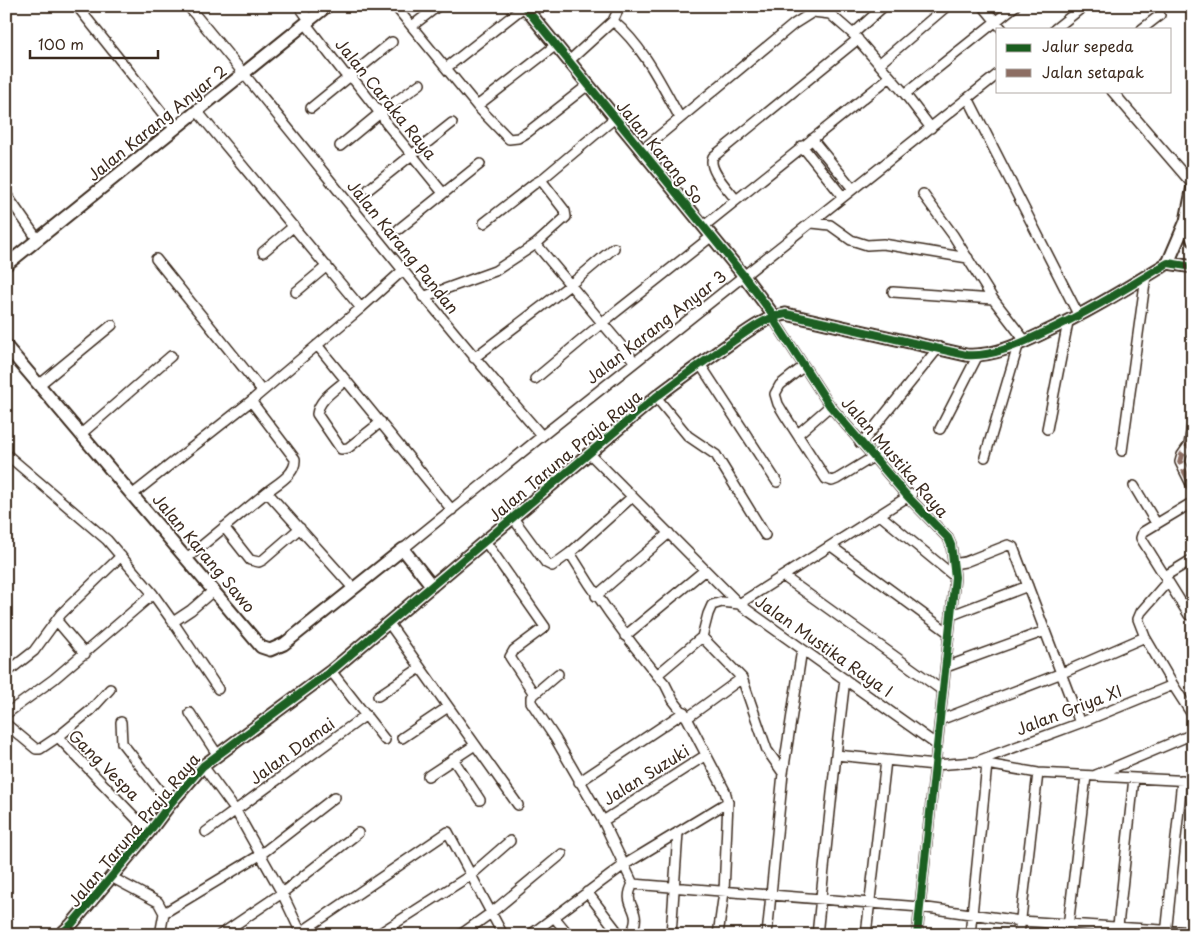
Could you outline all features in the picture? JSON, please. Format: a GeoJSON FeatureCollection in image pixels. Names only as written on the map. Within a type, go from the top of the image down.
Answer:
{"type":"FeatureCollection","features":[{"type":"Feature","properties":{"kind":"street"},"geometry":{"type":"LineString","coordinates":[[77,6],[175,129]]}},
{"type":"Feature","properties":{"kind":"street","name":"Jalan Karang Pandan"},"geometry":{"type":"LineString","coordinates":[[188,6],[423,297],[542,436]]}},
{"type":"Feature","properties":{"kind":"street","name":"Jalan Caraka Raya"},"geometry":{"type":"LineString","coordinates":[[299,6],[308,22],[347,76],[413,154],[443,193]]}},
{"type":"Feature","properties":{"kind":"street","name":"Jalan Karang Anyar 2"},"geometry":{"type":"LineString","coordinates":[[6,265],[327,6]]}},
{"type":"Feature","properties":{"kind":"street"},"geometry":{"type":"LineString","coordinates":[[395,6],[477,106],[509,139],[518,138],[528,132],[588,85]]}},
{"type":"Feature","properties":{"kind":"street"},"geometry":{"type":"LineString","coordinates":[[412,26],[438,6]]}},
{"type":"Feature","properties":{"kind":"street"},"geometry":{"type":"LineString","coordinates":[[446,68],[524,6]]}},
{"type":"Feature","properties":{"kind":"street","name":"Jalan Karang So"},"geometry":{"type":"LineString","coordinates":[[524,6],[704,226],[774,316]]}},
{"type":"Feature","properties":{"kind":"street"},"geometry":{"type":"LineString","coordinates":[[569,61],[613,21],[620,6]]}},
{"type":"Feature","properties":{"kind":"street"},"geometry":{"type":"LineString","coordinates":[[736,200],[712,168],[711,160],[713,156],[855,36],[884,6]]}},
{"type":"Feature","properties":{"kind":"street"},"geometry":{"type":"LineString","coordinates":[[879,64],[947,6]]}},
{"type":"Feature","properties":{"kind":"street"},"geometry":{"type":"LineString","coordinates":[[983,6],[1001,28]]}},
{"type":"Feature","properties":{"kind":"street"},"geometry":{"type":"LineString","coordinates":[[905,94],[1015,6]]}},
{"type":"Feature","properties":{"kind":"street"},"geometry":{"type":"LineString","coordinates":[[1056,28],[1084,6]]}},
{"type":"Feature","properties":{"kind":"street"},"geometry":{"type":"LineString","coordinates":[[642,150],[794,24],[814,12],[830,14],[855,36],[905,94],[931,128]]}},
{"type":"Feature","properties":{"kind":"street"},"geometry":{"type":"LineString","coordinates":[[1143,28],[1160,15]]}},
{"type":"Feature","properties":{"kind":"street"},"geometry":{"type":"LineString","coordinates":[[613,21],[631,38],[647,60],[680,118]]}},
{"type":"Feature","properties":{"kind":"street"},"geometry":{"type":"LineString","coordinates":[[311,108],[347,76],[392,42]]}},
{"type":"Feature","properties":{"kind":"street"},"geometry":{"type":"LineString","coordinates":[[477,106],[556,45]]}},
{"type":"Feature","properties":{"kind":"street","name":"Jalan Karang Anyar 3"},"geometry":{"type":"LineString","coordinates":[[403,549],[542,436],[996,76]]}},
{"type":"Feature","properties":{"kind":"street"},"geometry":{"type":"LineString","coordinates":[[704,226],[890,77]]}},
{"type":"Feature","properties":{"kind":"street"},"geometry":{"type":"LineString","coordinates":[[340,146],[378,114],[420,84]]}},
{"type":"Feature","properties":{"kind":"street"},"geometry":{"type":"LineString","coordinates":[[774,316],[786,314],[966,354],[978,355],[1022,344],[1068,322],[1168,263],[1186,221],[1193,186],[1113,92]]}},
{"type":"Feature","properties":{"kind":"street"},"geometry":{"type":"LineString","coordinates":[[968,98],[1079,316]]}},
{"type":"Feature","properties":{"kind":"street"},"geometry":{"type":"LineString","coordinates":[[197,111],[362,308]]}},
{"type":"Feature","properties":{"kind":"street"},"geometry":{"type":"LineString","coordinates":[[484,223],[541,180],[615,118]]}},
{"type":"Feature","properties":{"kind":"street"},"geometry":{"type":"LineString","coordinates":[[369,189],[452,123]]}},
{"type":"Feature","properties":{"kind":"street"},"geometry":{"type":"LineString","coordinates":[[812,140],[853,189]]}},
{"type":"Feature","properties":{"kind":"street"},"geometry":{"type":"LineString","coordinates":[[802,146],[843,197]]}},
{"type":"Feature","properties":{"kind":"street"},"geometry":{"type":"LineString","coordinates":[[399,229],[480,164]]}},
{"type":"Feature","properties":{"kind":"street"},"geometry":{"type":"LineString","coordinates":[[423,297],[495,271],[536,244],[566,217],[565,211],[541,180]]}},
{"type":"Feature","properties":{"kind":"street"},"geometry":{"type":"LineString","coordinates":[[6,194],[38,240]]}},
{"type":"Feature","properties":{"kind":"street"},"geometry":{"type":"LineString","coordinates":[[923,194],[954,235],[992,299],[1022,344]]}},
{"type":"Feature","properties":{"kind":"street"},"geometry":{"type":"LineString","coordinates":[[1186,221],[1193,240]]}},
{"type":"Feature","properties":{"kind":"street"},"geometry":{"type":"LineString","coordinates":[[812,223],[830,225],[851,240],[867,245],[883,244],[968,258]]}},
{"type":"Feature","properties":{"kind":"street"},"geometry":{"type":"LineString","coordinates":[[263,252],[294,226]]}},
{"type":"Feature","properties":{"kind":"street"},"geometry":{"type":"LineString","coordinates":[[534,379],[712,236]]}},
{"type":"Feature","properties":{"kind":"street"},"geometry":{"type":"LineString","coordinates":[[536,244],[635,362]]}},
{"type":"Feature","properties":{"kind":"street"},"geometry":{"type":"LineString","coordinates":[[474,358],[614,248]]}},
{"type":"Feature","properties":{"kind":"street"},"geometry":{"type":"LineString","coordinates":[[156,259],[262,391]]}},
{"type":"Feature","properties":{"kind":"street"},"geometry":{"type":"LineString","coordinates":[[1168,263],[1193,267]]}},
{"type":"Feature","properties":{"kind":"street"},"geometry":{"type":"LineString","coordinates":[[296,292],[327,266]]}},
{"type":"Feature","properties":{"kind":"street"},"geometry":{"type":"LineString","coordinates":[[133,494],[251,401],[362,308],[402,271]]}},
{"type":"Feature","properties":{"kind":"street"},"geometry":{"type":"LineString","coordinates":[[1122,451],[1146,276]]}},
{"type":"Feature","properties":{"kind":"street"},"geometry":{"type":"LineString","coordinates":[[894,292],[992,299]]}},
{"type":"Feature","properties":{"kind":"street","name":"Jalan Taruna Praja Raya"},"geometry":{"type":"LineString","coordinates":[[60,935],[71,925],[111,878],[203,766],[331,671],[656,398],[700,364],[774,316]]}},
{"type":"Feature","properties":{"kind":"street","name":"Jalan Mustika Raya"},"geometry":{"type":"LineString","coordinates":[[774,316],[776,323],[830,406],[863,441]]}},
{"type":"Feature","properties":{"kind":"street","name":"Jalan Mustika Raya"},"geometry":{"type":"LineString","coordinates":[[774,316],[781,321],[863,441],[910,495],[952,534],[956,544],[952,615],[917,935]]}},
{"type":"Feature","properties":{"kind":"street"},"geometry":{"type":"LineString","coordinates":[[1048,429],[1068,322]]}},
{"type":"Feature","properties":{"kind":"street"},"geometry":{"type":"LineString","coordinates":[[39,385],[112,325]]}},
{"type":"Feature","properties":{"kind":"street"},"geometry":{"type":"LineString","coordinates":[[985,457],[1022,344]]}},
{"type":"Feature","properties":{"kind":"street"},"geometry":{"type":"LineString","coordinates":[[316,345],[452,510]]}},
{"type":"Feature","properties":{"kind":"street","name":"Jalan Karang Sawo"},"geometry":{"type":"LineString","coordinates":[[6,346],[262,647],[270,650],[284,644],[403,549]]}},
{"type":"Feature","properties":{"kind":"street"},"geometry":{"type":"LineString","coordinates":[[863,441],[939,347]]}},
{"type":"Feature","properties":{"kind":"street"},"geometry":{"type":"LineString","coordinates":[[940,429],[978,355]]}},
{"type":"Feature","properties":{"kind":"street"},"geometry":{"type":"LineString","coordinates":[[81,434],[171,356]]}},
{"type":"Feature","properties":{"kind":"street"},"geometry":{"type":"LineString","coordinates":[[700,364],[777,482]]}},
{"type":"Feature","properties":{"kind":"street"},"geometry":{"type":"LineString","coordinates":[[804,366],[780,385],[775,394],[778,404],[826,479],[832,481],[875,456]]}},
{"type":"Feature","properties":{"kind":"street"},"geometry":{"type":"LineString","coordinates":[[346,380],[321,402],[316,414],[341,448],[348,448],[380,422]]}},
{"type":"Feature","properties":{"kind":"street"},"geometry":{"type":"LineString","coordinates":[[656,398],[688,436],[716,455],[765,535]]}},
{"type":"Feature","properties":{"kind":"street"},"geometry":{"type":"LineString","coordinates":[[187,558],[291,472],[295,466],[295,459],[251,401]]}},
{"type":"Feature","properties":{"kind":"street"},"geometry":{"type":"LineString","coordinates":[[798,434],[830,406]]}},
{"type":"Feature","properties":{"kind":"street"},"geometry":{"type":"LineString","coordinates":[[1193,419],[1189,445],[1182,455],[1180,462],[1193,488]]}},
{"type":"Feature","properties":{"kind":"street"},"geometry":{"type":"LineString","coordinates":[[6,454],[107,540],[153,594],[218,689]]}},
{"type":"Feature","properties":{"kind":"street"},"geometry":{"type":"LineString","coordinates":[[590,454],[738,604]]}},
{"type":"Feature","properties":{"kind":"street"},"geometry":{"type":"LineString","coordinates":[[1134,486],[1156,523]]}},
{"type":"Feature","properties":{"kind":"street"},"geometry":{"type":"LineString","coordinates":[[267,492],[353,588]]}},
{"type":"Feature","properties":{"kind":"street","name":"Jalan Mustika Raya I"},"geometry":{"type":"LineString","coordinates":[[910,495],[738,604],[937,745]]}},
{"type":"Feature","properties":{"kind":"street"},"geometry":{"type":"LineString","coordinates":[[513,518],[546,562],[552,566],[570,553],[632,496]]}},
{"type":"Feature","properties":{"kind":"street"},"geometry":{"type":"LineString","coordinates":[[1192,617],[1141,538],[1143,532],[1156,523],[1193,502]]}},
{"type":"Feature","properties":{"kind":"street"},"geometry":{"type":"LineString","coordinates":[[880,515],[955,568],[1008,545],[1011,546],[1080,723]]}},
{"type":"Feature","properties":{"kind":"street"},"geometry":{"type":"LineString","coordinates":[[224,527],[250,560],[255,562],[262,560],[300,528]]}},
{"type":"Feature","properties":{"kind":"street"},"geometry":{"type":"LineString","coordinates":[[596,596],[669,533]]}},
{"type":"Feature","properties":{"kind":"street"},"geometry":{"type":"LineString","coordinates":[[485,541],[545,627],[514,650],[510,657],[534,694]]}},
{"type":"Feature","properties":{"kind":"street"},"geometry":{"type":"LineString","coordinates":[[831,546],[949,633]]}},
{"type":"Feature","properties":{"kind":"street"},"geometry":{"type":"LineString","coordinates":[[403,549],[432,586]]}},
{"type":"Feature","properties":{"kind":"street"},"geometry":{"type":"LineString","coordinates":[[570,553],[596,596],[625,636],[665,684],[673,700],[685,715],[728,802],[724,892],[718,935]]}},
{"type":"Feature","properties":{"kind":"street"},"geometry":{"type":"LineString","coordinates":[[6,673],[34,651],[61,614],[121,556]]}},
{"type":"Feature","properties":{"kind":"street"},"geometry":{"type":"LineString","coordinates":[[1193,559],[1166,579],[1139,616],[1139,624],[1146,637],[1193,716]]}},
{"type":"Feature","properties":{"kind":"street"},"geometry":{"type":"LineString","coordinates":[[625,636],[705,570]]}},
{"type":"Feature","properties":{"kind":"street"},"geometry":{"type":"LineString","coordinates":[[783,576],[943,691]]}},
{"type":"Feature","properties":{"kind":"street"},"geometry":{"type":"LineString","coordinates":[[952,615],[1028,586]]}},
{"type":"Feature","properties":{"kind":"street"},"geometry":{"type":"LineString","coordinates":[[173,622],[191,610],[214,590]]}},
{"type":"Feature","properties":{"kind":"street"},"geometry":{"type":"LineString","coordinates":[[6,714],[85,654],[153,594]]}},
{"type":"Feature","properties":{"kind":"street"},"geometry":{"type":"LineString","coordinates":[[657,675],[702,637],[712,605],[722,602],[738,604]]}},
{"type":"Feature","properties":{"kind":"street"},"geometry":{"type":"LineString","coordinates":[[57,621],[85,654]]}},
{"type":"Feature","properties":{"kind":"street"},"geometry":{"type":"LineString","coordinates":[[388,622],[518,805]]}},
{"type":"Feature","properties":{"kind":"street"},"geometry":{"type":"LineString","coordinates":[[946,667],[1045,631]]}},
{"type":"Feature","properties":{"kind":"street"},"geometry":{"type":"LineString","coordinates":[[702,637],[742,678],[767,750],[783,773]]}},
{"type":"Feature","properties":{"kind":"street"},"geometry":{"type":"LineString","coordinates":[[940,720],[1062,673],[1146,637]]}},
{"type":"Feature","properties":{"kind":"street"},"geometry":{"type":"LineString","coordinates":[[767,935],[783,773],[802,649]]}},
{"type":"Feature","properties":{"kind":"street"},"geometry":{"type":"LineString","coordinates":[[378,696],[420,668]]}},
{"type":"Feature","properties":{"kind":"street"},"geometry":{"type":"LineString","coordinates":[[331,671],[385,740]]}},
{"type":"Feature","properties":{"kind":"street"},"geometry":{"type":"LineString","coordinates":[[558,674],[534,694],[530,702],[555,738],[602,821],[633,884]]}},
{"type":"Feature","properties":{"kind":"street"},"geometry":{"type":"LineString","coordinates":[[579,782],[742,678]]}},
{"type":"Feature","properties":{"kind":"street"},"geometry":{"type":"LineString","coordinates":[[817,935],[845,679]]}},
{"type":"Feature","properties":{"kind":"street","name":"Jalan Griya XI"},"geometry":{"type":"LineString","coordinates":[[975,762],[1080,723],[1173,685]]}},
{"type":"Feature","properties":{"kind":"street"},"geometry":{"type":"LineString","coordinates":[[58,737],[91,710],[110,689]]}},
{"type":"Feature","properties":{"kind":"street"},"geometry":{"type":"LineString","coordinates":[[402,738],[448,707]]}},
{"type":"Feature","properties":{"kind":"street"},"geometry":{"type":"LineString","coordinates":[[190,713],[217,754]]}},
{"type":"Feature","properties":{"kind":"street","name":"Jalan Damai"},"geometry":{"type":"LineString","coordinates":[[206,832],[366,715]]}},
{"type":"Feature","properties":{"kind":"street"},"geometry":{"type":"LineString","coordinates":[[121,722],[122,743],[170,804]]}},
{"type":"Feature","properties":{"kind":"street","name":"Gang Vespa"},"geometry":{"type":"LineString","coordinates":[[6,724],[36,749],[40,749],[58,737],[149,832]]}},
{"type":"Feature","properties":{"kind":"street"},"geometry":{"type":"LineString","coordinates":[[1090,776],[1193,734]]}},
{"type":"Feature","properties":{"kind":"street"},"geometry":{"type":"LineString","coordinates":[[428,776],[475,745]]}},
{"type":"Feature","properties":{"kind":"street","name":"Jalan Suzuki"},"geometry":{"type":"LineString","coordinates":[[602,821],[706,755]]}},
{"type":"Feature","properties":{"kind":"street"},"geometry":{"type":"LineString","coordinates":[[836,755],[935,765],[975,762],[1038,773],[1193,780]]}},
{"type":"Feature","properties":{"kind":"street"},"geometry":{"type":"LineString","coordinates":[[453,759],[480,800]]}},
{"type":"Feature","properties":{"kind":"street"},"geometry":{"type":"LineString","coordinates":[[866,935],[886,760]]}},
{"type":"Feature","properties":{"kind":"street"},"geometry":{"type":"LineString","coordinates":[[970,935],[987,764]]}},
{"type":"Feature","properties":{"kind":"street"},"geometry":{"type":"LineString","coordinates":[[203,766],[236,811],[282,893],[300,934],[448,832],[503,935]]}},
{"type":"Feature","properties":{"kind":"street"},"geometry":{"type":"LineString","coordinates":[[1019,935],[1038,773]]}},
{"type":"Feature","properties":{"kind":"street"},"geometry":{"type":"LineString","coordinates":[[1067,935],[1090,776]]}},
{"type":"Feature","properties":{"kind":"street"},"geometry":{"type":"LineString","coordinates":[[1117,931],[1134,778]]}},
{"type":"Feature","properties":{"kind":"street"},"geometry":{"type":"LineString","coordinates":[[1167,933],[1182,780]]}},
{"type":"Feature","properties":{"kind":"street"},"geometry":{"type":"LineString","coordinates":[[164,913],[260,855],[335,798]]}},
{"type":"Feature","properties":{"kind":"street"},"geometry":{"type":"LineString","coordinates":[[530,935],[624,865],[728,802]]}},
{"type":"Feature","properties":{"kind":"street"},"geometry":{"type":"LineString","coordinates":[[671,935],[678,832]]}},
{"type":"Feature","properties":{"kind":"street"},"geometry":{"type":"LineString","coordinates":[[220,935],[282,893],[358,833]]}},
{"type":"Feature","properties":{"kind":"street"},"geometry":{"type":"LineString","coordinates":[[377,935],[471,875],[510,841]]}},
{"type":"Feature","properties":{"kind":"street"},"geometry":{"type":"LineString","coordinates":[[460,935],[491,913],[562,854]]}},
{"type":"Feature","properties":{"kind":"street"},"geometry":{"type":"LineString","coordinates":[[111,878],[158,902],[164,913],[160,935]]}},
{"type":"Feature","properties":{"kind":"street"},"geometry":{"type":"LineString","coordinates":[[633,884],[869,903],[1117,931],[1193,932]]}},
{"type":"Feature","properties":{"kind":"street"},"geometry":{"type":"LineString","coordinates":[[630,935],[636,918],[628,894],[633,884]]}},
{"type":"Feature","properties":{"kind":"street"},"geometry":{"type":"LineString","coordinates":[[587,892],[620,935]]}},
{"type":"Feature","properties":{"kind":"street"},"geometry":{"type":"LineString","coordinates":[[554,917],[569,935]]}},
{"type":"Feature","properties":{"kind":"marked path"},"geometry":{"type":"LineString","coordinates":[[1193,419],[1189,445],[1182,455],[1180,462],[1193,488]]}},
{"type":"Feature","properties":{"kind":"cycle path"},"geometry":{"type":"LineString","coordinates":[[524,6],[744,276],[774,316],[776,323],[830,406],[908,497],[948,538],[951,545],[955,577],[917,935]]}},
{"type":"Feature","properties":{"kind":"cycle path"},"geometry":{"type":"LineString","coordinates":[[60,935],[71,925],[203,766],[331,671],[656,397],[758,325],[786,314],[966,355],[986,354],[1016,345],[1059,325],[1107,300],[1168,263],[1193,267]]}}]}
